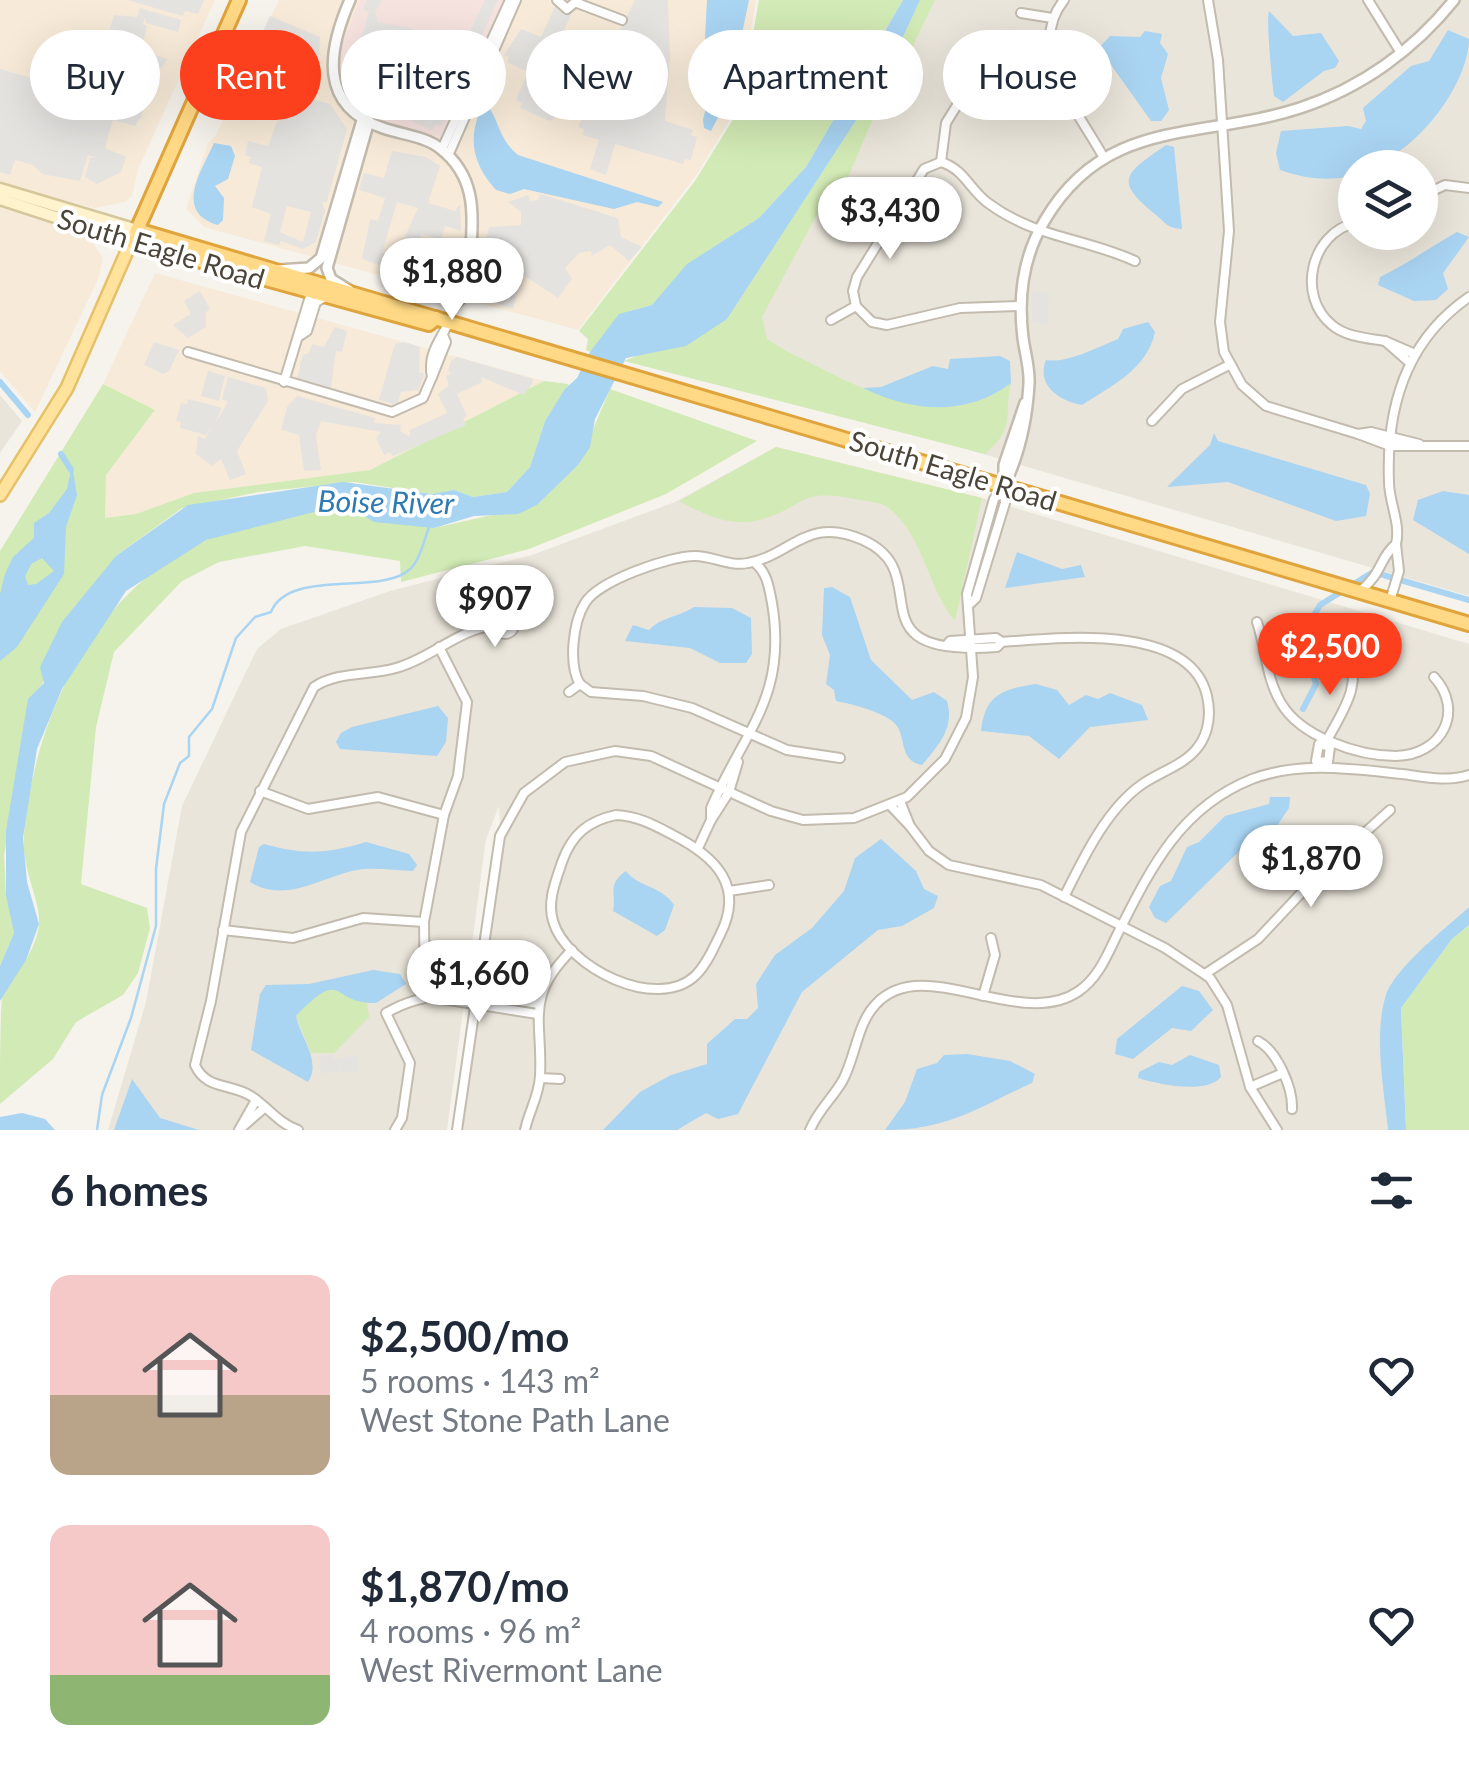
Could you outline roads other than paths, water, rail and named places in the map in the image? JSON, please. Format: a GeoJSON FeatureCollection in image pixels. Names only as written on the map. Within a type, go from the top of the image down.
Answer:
{"type":"FeatureCollection","features":[{"type":"Feature","properties":{"kind":"highway"},"geometry":{"type":"LineString","coordinates":[[134,236],[239,0]]}},
{"type":"Feature","properties":{"kind":"highway","name":"South Eagle Road"},"geometry":{"type":"LineString","coordinates":[[134,236],[164,238],[278,270],[443,325],[646,381],[1469,624]]}},
{"type":"Feature","properties":{"kind":"highway","name":"South Eagle Road"},"geometry":{"type":"LineString","coordinates":[[134,236],[328,298],[443,325]]}},
{"type":"Feature","properties":{"kind":"highway"},"geometry":{"type":"LineString","coordinates":[[311,293],[353,292]]}},
{"type":"Feature","properties":{"kind":"main road","name":"South Eagle Road"},"geometry":{"type":"LineString","coordinates":[[0,189],[134,236]]}},
{"type":"Feature","properties":{"kind":"main road","name":"South Eagle Road"},"geometry":{"type":"LineString","coordinates":[[0,199],[134,236]]}},
{"type":"Feature","properties":{"kind":"main road"},"geometry":{"type":"LineString","coordinates":[[0,495],[67,388],[134,236]]}},
{"type":"Feature","properties":{"kind":"street"},"geometry":{"type":"LineString","coordinates":[[341,96],[331,63],[334,38],[350,0]]}},
{"type":"Feature","properties":{"kind":"street"},"geometry":{"type":"LineString","coordinates":[[445,152],[513,0]]}},
{"type":"Feature","properties":{"kind":"street"},"geometry":{"type":"LineString","coordinates":[[1064,0],[1052,18],[1048,40],[1052,62],[1104,158]]}},
{"type":"Feature","properties":{"kind":"street"},"geometry":{"type":"LineString","coordinates":[[1208,0],[1218,60],[1230,246],[1220,324],[1229,365],[1248,392],[1285,414],[1390,441],[1469,446]]}},
{"type":"Feature","properties":{"kind":"street"},"geometry":{"type":"LineString","coordinates":[[1368,0],[1402,53]]}},
{"type":"Feature","properties":{"kind":"street"},"geometry":{"type":"LineString","coordinates":[[457,1130],[500,836],[516,804],[554,767],[602,751],[651,756],[771,811],[814,821],[854,818],[895,803],[927,781],[957,740],[971,698],[968,594],[994,500],[1004,486],[1004,464],[1029,381],[1020,306],[1038,232],[1064,192],[1104,158],[1159,134],[1277,115],[1320,101],[1402,53],[1454,0]]}},
{"type":"Feature","properties":{"kind":"street"},"geometry":{"type":"LineString","coordinates":[[556,1],[567,9],[577,2],[622,20]]}},
{"type":"Feature","properties":{"kind":"street"},"geometry":{"type":"LineString","coordinates":[[1021,14],[1052,18]]}},
{"type":"Feature","properties":{"kind":"street"},"geometry":{"type":"LineString","coordinates":[[278,270],[309,268],[321,258],[366,120]]}},
{"type":"Feature","properties":{"kind":"street"},"geometry":{"type":"LineString","coordinates":[[353,292],[331,280],[327,268],[366,120]]}},
{"type":"Feature","properties":{"kind":"street"},"geometry":{"type":"LineString","coordinates":[[188,352],[400,412],[423,398],[443,325],[456,304],[464,260],[470,252],[472,198],[445,152],[368,120]]}},
{"type":"Feature","properties":{"kind":"street"},"geometry":{"type":"LineString","coordinates":[[941,162],[948,120]]}},
{"type":"Feature","properties":{"kind":"street"},"geometry":{"type":"LineString","coordinates":[[1020,306],[960,308],[887,325],[872,322],[856,306],[853,291],[857,276],[924,169],[941,162],[957,168],[990,205],[1038,232],[1097,245],[1136,261]]}},
{"type":"Feature","properties":{"kind":"street"},"geometry":{"type":"LineString","coordinates":[[1438,187],[1444,184],[1469,188]]}},
{"type":"Feature","properties":{"kind":"street"},"geometry":{"type":"LineString","coordinates":[[1338,229],[1322,244],[1315,262],[1314,295],[1322,315],[1342,332],[1385,341],[1412,358]]}},
{"type":"Feature","properties":{"kind":"street"},"geometry":{"type":"LineString","coordinates":[[284,382],[311,293]]}},
{"type":"Feature","properties":{"kind":"street"},"geometry":{"type":"LineString","coordinates":[[298,337],[307,331],[316,302],[328,298]]}},
{"type":"Feature","properties":{"kind":"street"},"geometry":{"type":"LineString","coordinates":[[1390,600],[1399,571],[1398,527],[1388,483],[1396,399],[1412,358],[1437,324],[1469,298]]}},
{"type":"Feature","properties":{"kind":"street"},"geometry":{"type":"LineString","coordinates":[[830,320],[856,306]]}},
{"type":"Feature","properties":{"kind":"street"},"geometry":{"type":"LineString","coordinates":[[1152,421],[1182,389],[1229,365]]}},
{"type":"Feature","properties":{"kind":"street"},"geometry":{"type":"LineString","coordinates":[[840,758],[786,750],[692,708],[643,696],[591,692],[580,684],[572,664],[579,617],[594,592],[680,558],[754,562],[807,535],[862,539],[890,563],[911,632],[928,644],[1103,636],[1184,662],[1200,679],[1208,699],[1206,731],[1200,745],[1134,792],[1086,852],[1064,897]]}},
{"type":"Feature","properties":{"kind":"street"},"geometry":{"type":"LineString","coordinates":[[1359,592],[1379,576],[1388,551],[1396,544]]}},
{"type":"Feature","properties":{"kind":"street"},"geometry":{"type":"LineString","coordinates":[[698,848],[770,687],[775,646],[767,582],[764,570],[754,562]]}},
{"type":"Feature","properties":{"kind":"street"},"geometry":{"type":"LineString","coordinates":[[1257,622],[1269,676],[1281,703],[1305,729],[1326,742],[1385,755],[1406,755],[1426,748],[1442,734],[1450,712],[1450,700],[1434,678]]}},
{"type":"Feature","properties":{"kind":"street"},"geometry":{"type":"LineString","coordinates":[[298,1130],[256,1100],[208,1082],[196,1070],[241,832],[306,696],[324,680],[394,669],[466,632],[496,625]]}},
{"type":"Feature","properties":{"kind":"street"},"geometry":{"type":"LineString","coordinates":[[428,996],[424,922],[444,815],[458,776],[466,702],[439,647]]}},
{"type":"Feature","properties":{"kind":"street"},"geometry":{"type":"LineString","coordinates":[[1326,742],[1350,698],[1355,674],[1349,649]]}},
{"type":"Feature","properties":{"kind":"street"},"geometry":{"type":"LineString","coordinates":[[570,692],[580,684]]}},
{"type":"Feature","properties":{"kind":"street"},"geometry":{"type":"LineString","coordinates":[[810,1130],[843,1080],[868,1016],[881,999],[902,988],[920,985],[1038,1004],[1070,996],[1096,974],[1161,850],[1198,812],[1255,778],[1328,762],[1330,747],[1326,742]]}},
{"type":"Feature","properties":{"kind":"street"},"geometry":{"type":"LineString","coordinates":[[1322,765],[1440,779],[1469,775]]}},
{"type":"Feature","properties":{"kind":"street"},"geometry":{"type":"LineString","coordinates":[[260,791],[308,809],[354,797],[378,796],[444,815]]}},
{"type":"Feature","properties":{"kind":"street"},"geometry":{"type":"LineString","coordinates":[[895,803],[935,856],[960,870],[1020,878],[1122,926],[1205,974],[1227,1005],[1250,1087],[1278,1130]]}},
{"type":"Feature","properties":{"kind":"street"},"geometry":{"type":"LineString","coordinates":[[1205,974],[1258,939],[1320,873],[1390,810]]}},
{"type":"Feature","properties":{"kind":"street"},"geometry":{"type":"LineString","coordinates":[[629,816],[698,848],[719,866],[729,891],[727,919],[706,962],[692,978],[674,988],[652,992],[633,988],[572,950],[557,932],[551,899],[569,845],[585,826],[600,818],[629,816]]}},
{"type":"Feature","properties":{"kind":"street"},"geometry":{"type":"LineString","coordinates":[[729,891],[769,885]]}},
{"type":"Feature","properties":{"kind":"street"},"geometry":{"type":"LineString","coordinates":[[223,930],[293,938],[363,918],[424,922]]}},
{"type":"Feature","properties":{"kind":"street"},"geometry":{"type":"LineString","coordinates":[[983,996],[994,954],[991,938]]}},
{"type":"Feature","properties":{"kind":"street"},"geometry":{"type":"LineString","coordinates":[[525,1130],[540,1078],[538,1009],[550,977],[572,950]]}},
{"type":"Feature","properties":{"kind":"street"},"geometry":{"type":"LineString","coordinates":[[395,1130],[402,1118],[410,1062],[386,1013],[441,993],[478,996],[538,1009]]}},
{"type":"Feature","properties":{"kind":"street"},"geometry":{"type":"LineString","coordinates":[[428,996],[477,1006],[506,1004]]}},
{"type":"Feature","properties":{"kind":"street"},"geometry":{"type":"LineString","coordinates":[[1258,1041],[1266,1045],[1282,1072],[1292,1109]]}},
{"type":"Feature","properties":{"kind":"street"},"geometry":{"type":"LineString","coordinates":[[1250,1087],[1282,1072]]}},
{"type":"Feature","properties":{"kind":"street"},"geometry":{"type":"LineString","coordinates":[[540,1078],[560,1078]]}},
{"type":"Feature","properties":{"kind":"street"},"geometry":{"type":"LineString","coordinates":[[240,1129],[256,1100]]}},
{"type":"Feature","properties":{"kind":"street"},"geometry":{"type":"LineString","coordinates":[[240,1129],[264,1108]]}},
{"type":"Feature","properties":{"kind":"water"},"geometry":{"type":"Polygon","coordinates":[[[707,0],[749,0],[743,30],[705,30],[707,0]]]}},
{"type":"Feature","properties":{"kind":"water"},"geometry":{"type":"Polygon","coordinates":[[[903,0],[920,0],[906,30],[886,30],[903,0]]]}},
{"type":"Feature","properties":{"kind":"water"},"geometry":{"type":"Polygon","coordinates":[[[1269,11],[1293,36],[1321,33],[1339,61],[1335,68],[1324,71],[1283,102],[1274,96],[1269,11]]]}},
{"type":"Feature","properties":{"kind":"water"},"geometry":{"type":"Polygon","coordinates":[[[1448,30],[1469,39],[1466,58],[1446,101],[1431,122],[1400,150],[1338,150],[1338,178],[1316,178],[1280,170],[1276,153],[1281,131],[1348,126],[1361,129],[1366,121],[1363,108],[1411,66],[1429,61],[1448,30]]]}},
{"type":"Feature","properties":{"kind":"water"},"geometry":{"type":"Polygon","coordinates":[[[1145,31],[1162,34],[1160,43],[1168,54],[1161,78],[1169,110],[1161,121],[1151,121],[1112,66],[1112,36],[1140,37],[1145,31]]]}},
{"type":"Feature","properties":{"kind":"water"},"geometry":{"type":"Polygon","coordinates":[[[477,120],[496,120],[518,155],[663,202],[658,207],[637,202],[614,209],[524,189],[510,194],[496,190],[477,159],[477,120]]]}},
{"type":"Feature","properties":{"kind":"water"},"geometry":{"type":"Polygon","coordinates":[[[703,120],[717,120],[711,131],[704,128],[703,120]]]}},
{"type":"Feature","properties":{"kind":"water","name":"Boise River"},"geometry":{"type":"Polygon","coordinates":[[[833,120],[856,120],[727,319],[686,346],[626,358],[595,419],[590,447],[578,465],[537,505],[518,514],[474,516],[434,528],[374,522],[345,504],[206,540],[126,591],[62,689],[37,749],[23,838],[27,882],[39,924],[26,960],[0,1001],[0,966],[14,933],[6,896],[6,831],[28,699],[44,683],[40,667],[62,622],[116,556],[188,505],[343,482],[432,494],[454,490],[473,497],[507,492],[530,467],[545,421],[619,314],[652,305],[687,264],[759,218],[806,167],[833,120]]]}},
{"type":"Feature","properties":{"kind":"water"},"geometry":{"type":"Polygon","coordinates":[[[214,143],[231,146],[235,156],[228,179],[215,186],[224,198],[223,220],[218,225],[204,219],[194,200],[198,177],[214,143]]]}},
{"type":"Feature","properties":{"kind":"water"},"geometry":{"type":"Polygon","coordinates":[[[1166,145],[1174,147],[1182,229],[1164,222],[1141,202],[1129,184],[1134,169],[1166,145]]]}},
{"type":"Feature","properties":{"kind":"water"},"geometry":{"type":"Polygon","coordinates":[[[1457,232],[1469,237],[1443,273],[1448,289],[1436,300],[1414,301],[1378,285],[1380,277],[1427,250],[1438,250],[1438,243],[1457,232]]]}},
{"type":"Feature","properties":{"kind":"water"},"geometry":{"type":"Polygon","coordinates":[[[1148,322],[1155,332],[1145,356],[1117,383],[1082,405],[1058,396],[1047,384],[1046,360],[1082,354],[1118,339],[1123,329],[1148,322]]]}},
{"type":"Feature","properties":{"kind":"water"},"geometry":{"type":"Polygon","coordinates":[[[1000,356],[1010,361],[1011,383],[976,402],[919,406],[863,388],[881,387],[933,366],[948,369],[950,359],[1000,356]]]}},
{"type":"Feature","properties":{"kind":"water"},"geometry":{"type":"Polygon","coordinates":[[[1214,433],[1218,441],[1366,485],[1370,494],[1366,516],[1336,521],[1228,482],[1167,487],[1210,445],[1214,433]]]}},
{"type":"Feature","properties":{"kind":"water"},"geometry":{"type":"Polygon","coordinates":[[[72,465],[77,495],[66,527],[64,574],[17,647],[0,661],[0,594],[5,574],[13,557],[34,538],[34,523],[49,513],[67,489],[72,465]],[[42,558],[31,564],[25,577],[28,585],[36,584],[54,571],[42,558]]]}},
{"type":"Feature","properties":{"kind":"water"},"geometry":{"type":"Polygon","coordinates":[[[1443,491],[1469,495],[1469,554],[1413,520],[1418,500],[1443,491]]]}},
{"type":"Feature","properties":{"kind":"water"},"geometry":{"type":"Polygon","coordinates":[[[1017,552],[1062,569],[1081,565],[1085,577],[1005,588],[1017,552]]]}},
{"type":"Feature","properties":{"kind":"water"},"geometry":{"type":"Polygon","coordinates":[[[832,587],[850,597],[871,660],[912,700],[934,692],[947,701],[947,728],[922,765],[907,755],[892,721],[836,701],[834,690],[826,684],[830,655],[822,635],[824,588],[832,587]]]}},
{"type":"Feature","properties":{"kind":"water"},"geometry":{"type":"Polygon","coordinates":[[[694,607],[732,608],[751,618],[752,654],[746,663],[720,663],[690,648],[625,641],[633,625],[649,630],[694,607]]]}},
{"type":"Feature","properties":{"kind":"water"},"geometry":{"type":"Polygon","coordinates":[[[1036,684],[1057,690],[1069,705],[1086,695],[1098,699],[1110,693],[1142,705],[1148,720],[1090,727],[1059,759],[1029,736],[981,731],[986,709],[997,696],[1036,684]]]}},
{"type":"Feature","properties":{"kind":"water"},"geometry":{"type":"Polygon","coordinates":[[[438,706],[448,718],[446,742],[437,756],[340,749],[336,742],[341,733],[352,727],[438,706]]]}},
{"type":"Feature","properties":{"kind":"water"},"geometry":{"type":"Polygon","coordinates":[[[1270,797],[1290,797],[1289,808],[1277,826],[1262,829],[1166,923],[1155,918],[1149,907],[1160,886],[1171,881],[1187,847],[1199,842],[1225,816],[1269,804],[1270,797]]]}},
{"type":"Feature","properties":{"kind":"water"},"geometry":{"type":"Polygon","coordinates":[[[881,839],[916,871],[924,889],[938,896],[934,908],[902,926],[878,930],[802,992],[738,1114],[718,1119],[706,1113],[677,1130],[603,1130],[640,1092],[671,1075],[707,1064],[707,1044],[735,1019],[747,1019],[758,1008],[756,984],[775,955],[812,928],[844,891],[855,858],[881,839]]]}},
{"type":"Feature","properties":{"kind":"water"},"geometry":{"type":"Polygon","coordinates":[[[366,842],[409,854],[417,865],[413,871],[351,871],[279,891],[250,882],[259,847],[264,844],[315,852],[366,842]]]}},
{"type":"Feature","properties":{"kind":"water"},"geometry":{"type":"Polygon","coordinates":[[[626,871],[674,905],[665,930],[657,936],[613,911],[614,885],[626,871]]]}},
{"type":"Feature","properties":{"kind":"water"},"geometry":{"type":"Polygon","coordinates":[[[1469,907],[1469,925],[1452,939],[1401,1008],[1406,1130],[1388,1130],[1380,1047],[1385,998],[1409,962],[1469,907]]]}},
{"type":"Feature","properties":{"kind":"water"},"geometry":{"type":"Polygon","coordinates":[[[373,970],[400,974],[406,984],[376,1003],[361,1002],[330,990],[296,1016],[313,1066],[308,1082],[251,1050],[260,994],[266,985],[309,984],[373,970]]]}},
{"type":"Feature","properties":{"kind":"water"},"geometry":{"type":"Polygon","coordinates":[[[1182,986],[1199,991],[1213,1010],[1191,1031],[1172,1028],[1133,1059],[1115,1054],[1117,1039],[1182,986]]]}},
{"type":"Feature","properties":{"kind":"water"},"geometry":{"type":"Polygon","coordinates":[[[967,1054],[1010,1061],[1035,1074],[1032,1083],[945,1122],[885,1130],[905,1102],[917,1069],[937,1063],[944,1055],[967,1054]]]}},
{"type":"Feature","properties":{"kind":"water"},"geometry":{"type":"Polygon","coordinates":[[[1190,1055],[1219,1065],[1221,1077],[1193,1087],[1138,1078],[1139,1072],[1159,1062],[1172,1065],[1190,1055]]]}},
{"type":"Feature","properties":{"kind":"water"},"geometry":{"type":"Polygon","coordinates":[[[132,1079],[160,1118],[199,1130],[114,1130],[132,1079]]]}},
{"type":"Feature","properties":{"kind":"water"},"geometry":{"type":"Polygon","coordinates":[[[22,1113],[45,1119],[55,1130],[0,1130],[0,1117],[22,1113]]]}},
{"type":"Feature","properties":{"kind":"waterway"},"geometry":{"type":"LineString","coordinates":[[0,382],[28,415]]}},
{"type":"Feature","properties":{"kind":"waterway"},"geometry":{"type":"LineString","coordinates":[[61,454],[71,470]]}},
{"type":"Feature","properties":{"kind":"waterway","name":"Boise River"},"geometry":{"type":"LineString","coordinates":[[97,1130],[102,1095],[131,1018],[156,926],[156,869],[164,804],[180,763],[189,756],[189,737],[212,709],[236,638],[255,617],[271,612],[281,599],[296,591],[377,581],[409,570],[419,556],[429,527]]}},
{"type":"Feature","properties":{"kind":"waterway"},"geometry":{"type":"LineString","coordinates":[[1303,709],[1316,684],[1302,636],[1320,605],[1373,572],[1469,600]]}}]}
